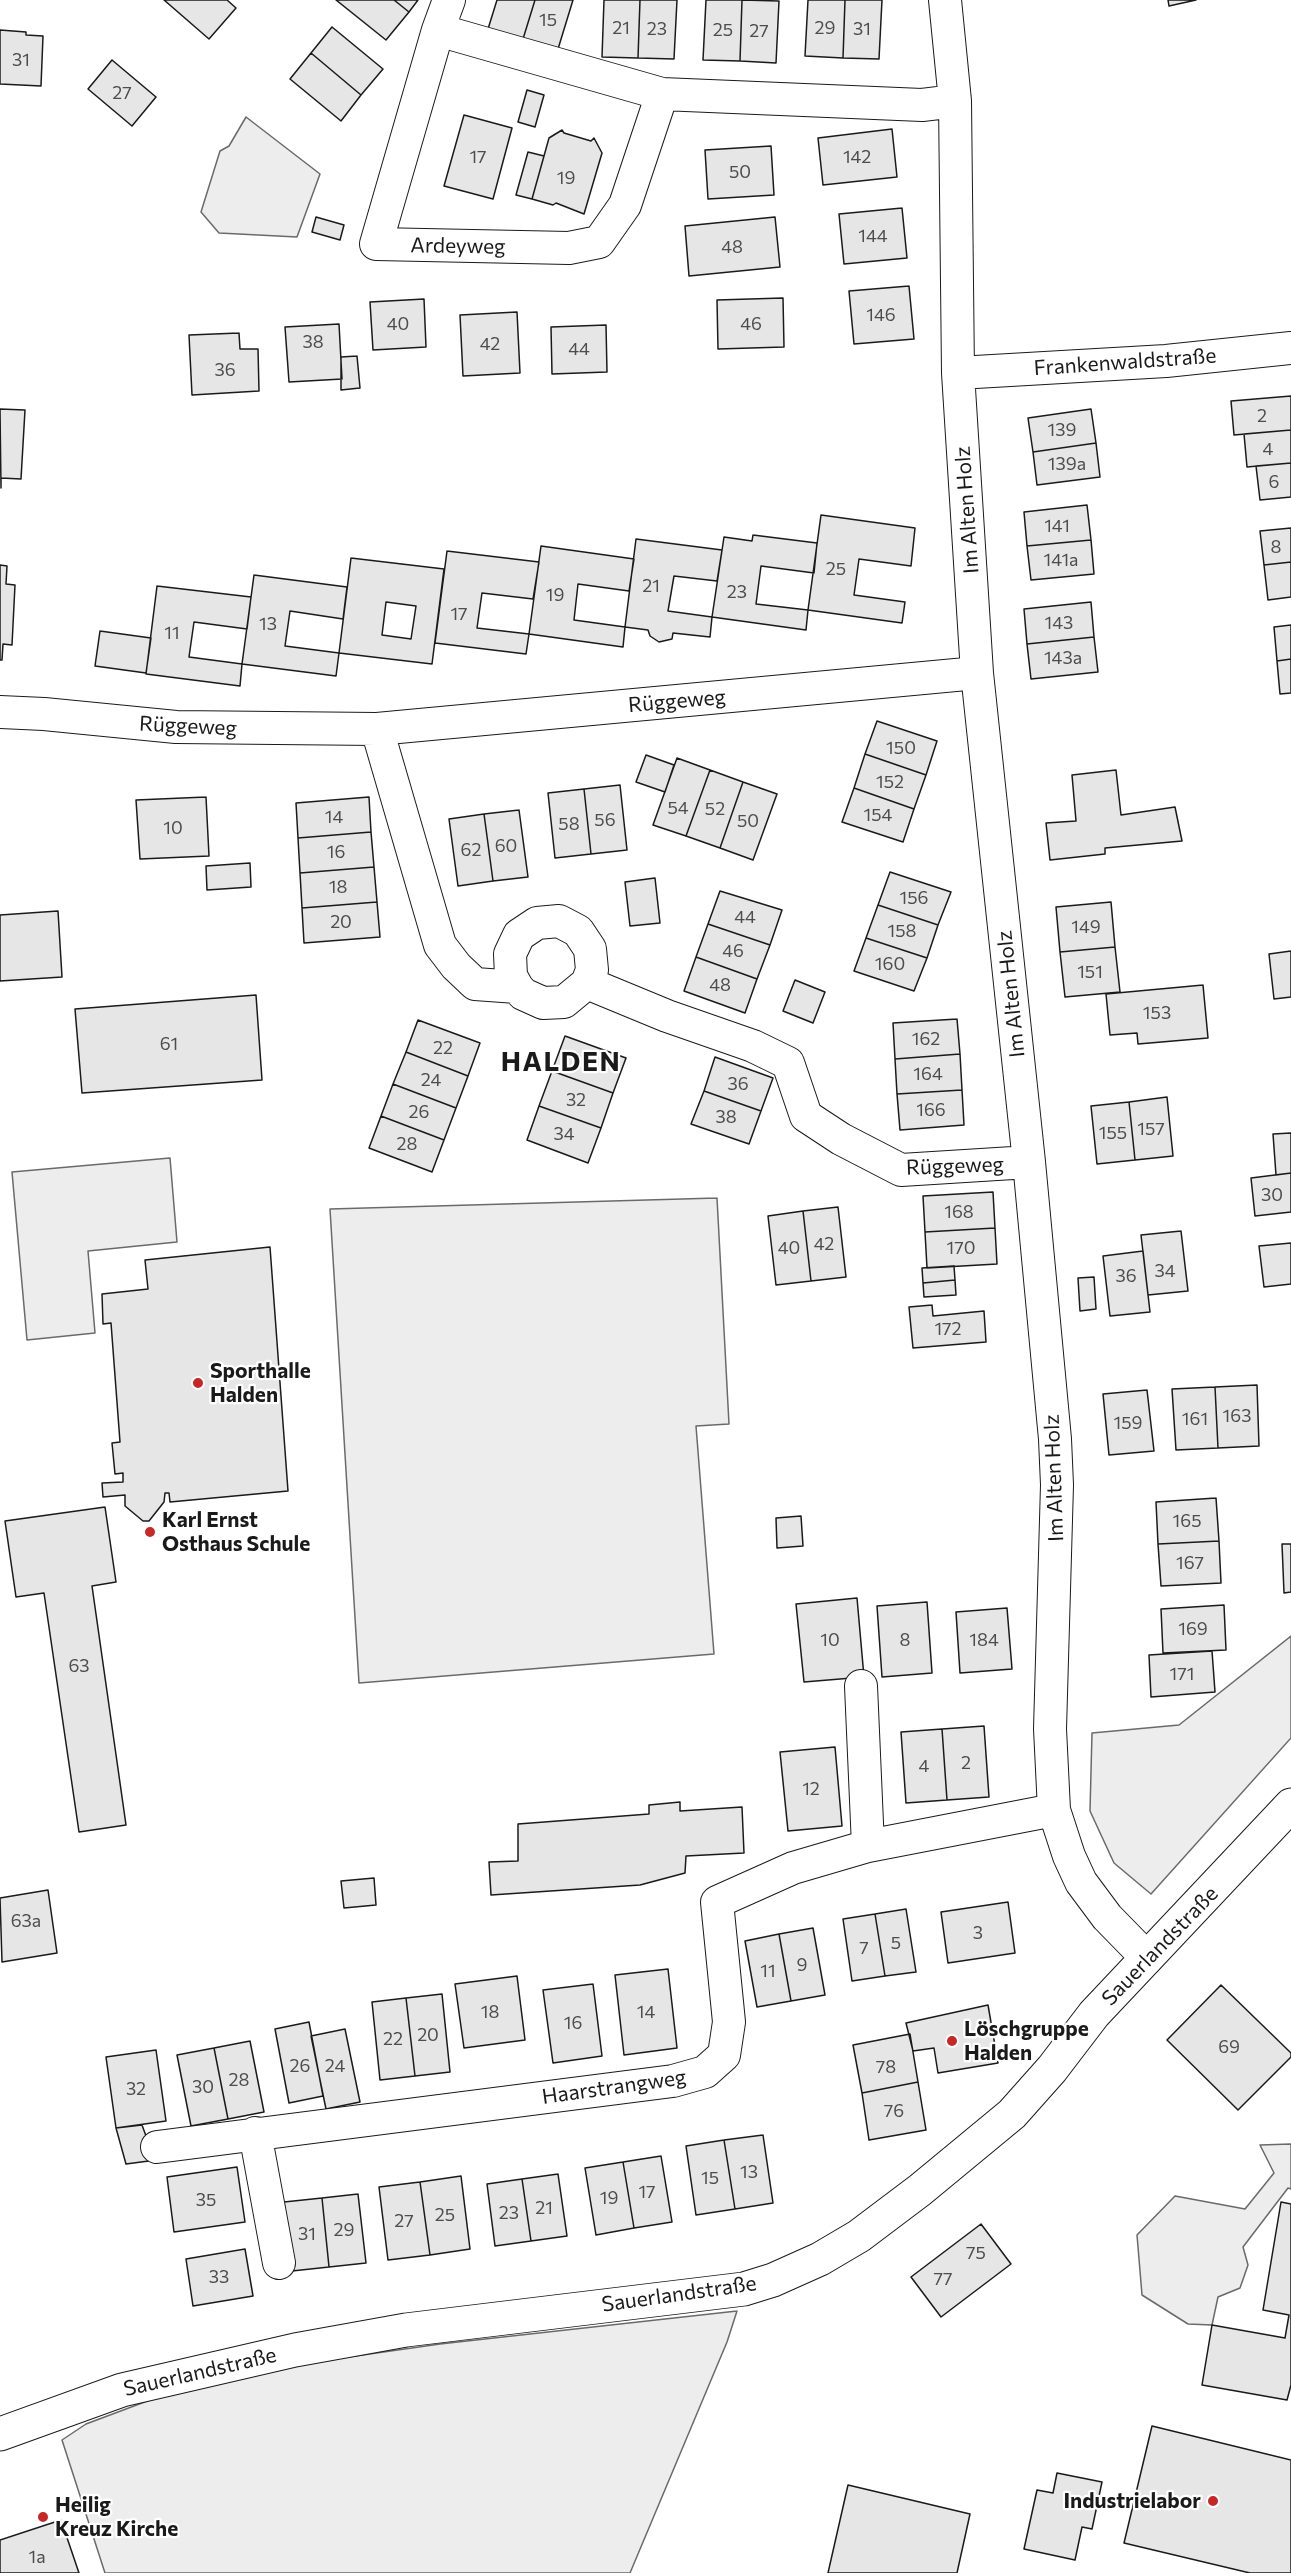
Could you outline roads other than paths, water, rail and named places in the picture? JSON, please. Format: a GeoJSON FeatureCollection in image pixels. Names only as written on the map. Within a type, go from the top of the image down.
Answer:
{"type":"FeatureCollection","features":[{"type":"Feature","properties":{"kind":"main road","name":"Sauerlandstraße"},"geometry":{"type":"LineString","coordinates":[[0,2434],[122,2390],[295,2350],[406,2330],[744,2289],[773,2280],[820,2259],[859,2236],[978,2145],[1029,2097],[1094,2014],[1291,1805]]}},
{"type":"Feature","properties":{"kind":"street","name":"Ardeyweg"},"geometry":{"type":"LineString","coordinates":[[449,0],[438,30],[376,244],[569,248],[599,242],[625,205],[662,94]]}},
{"type":"Feature","properties":{"kind":"street","name":"Im Alten Holz"},"geometry":{"type":"LineString","coordinates":[[945,0],[955,101],[958,373],[977,673],[1029,1162],[1047,1347],[1057,1485],[1050,1729],[1054,1810],[1069,1856],[1081,1882],[1107,1917],[1147,1958]]}},
{"type":"Feature","properties":{"kind":"street"},"geometry":{"type":"LineString","coordinates":[[438,30],[662,94],[922,105],[955,101]]}},
{"type":"Feature","properties":{"kind":"street","name":"Frankenwaldstraße"},"geometry":{"type":"LineString","coordinates":[[958,373],[1166,361],[1291,348]]}},
{"type":"Feature","properties":{"kind":"street","name":"Rüggeweg"},"geometry":{"type":"LineString","coordinates":[[0,712],[44,714],[176,728],[377,729],[977,673]]}},
{"type":"Feature","properties":{"kind":"street"},"geometry":{"type":"LineString","coordinates":[[377,729],[440,945],[456,966],[475,984],[517,987]]}},
{"type":"Feature","properties":{"kind":"street"},"geometry":{"type":"LineString","coordinates":[[554,920],[578,931],[590,949],[592,970],[587,983],[564,1002],[543,1003],[524,994],[517,987],[511,976],[510,954],[519,935],[537,923],[554,920]]}},
{"type":"Feature","properties":{"kind":"street","name":"Rüggeweg"},"geometry":{"type":"LineString","coordinates":[[587,983],[667,1016],[753,1046],[788,1063],[806,1116],[841,1139],[901,1170],[1029,1162]]}},
{"type":"Feature","properties":{"kind":"street"},"geometry":{"type":"LineString","coordinates":[[861,1686],[868,1846]]}},
{"type":"Feature","properties":{"kind":"street","name":"Haarstrangweg"},"geometry":{"type":"LineString","coordinates":[[157,2147],[673,2081],[705,2072],[724,2055],[729,2022],[717,1902],[793,1868],[868,1846],[1054,1810]]}},
{"type":"Feature","properties":{"kind":"street"},"geometry":{"type":"LineString","coordinates":[[255,2133],[279,2263]]}},
{"type":"Feature","properties":{"kind":"place","name":"Sporthalle Halden"},"geometry":{"type":"Point","coordinates":[198,1383]}},
{"type":"Feature","properties":{"kind":"place","name":"Karl Ernst Osthaus Schule"},"geometry":{"type":"Point","coordinates":[150,1532]}},
{"type":"Feature","properties":{"kind":"place","name":"Löschgruppe Halden"},"geometry":{"type":"Point","coordinates":[952,2041]}},
{"type":"Feature","properties":{"kind":"place","name":"Industrielabor"},"geometry":{"type":"Point","coordinates":[1213,2501]}},
{"type":"Feature","properties":{"kind":"place","name":"Heilig Kreuz Kirche"},"geometry":{"type":"Point","coordinates":[43,2517]}},
{"type":"Feature","properties":{"kind":"district","name":"HALDEN"},"geometry":{"type":"Point","coordinates":[561,1062]}}]}
